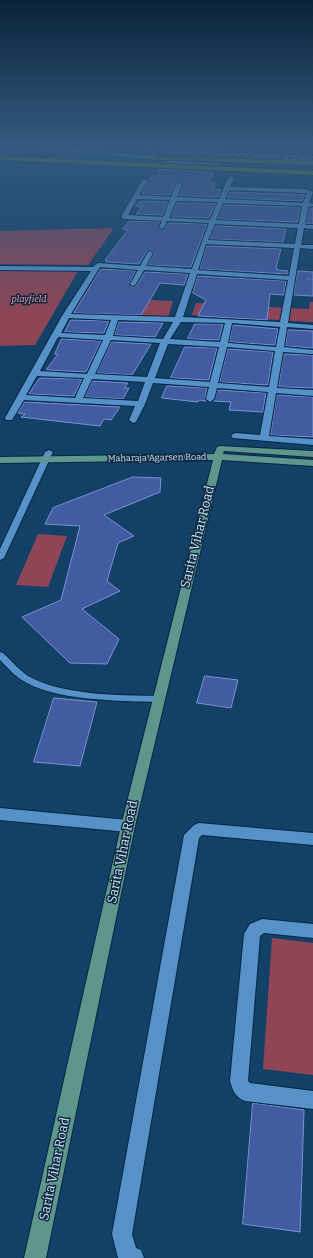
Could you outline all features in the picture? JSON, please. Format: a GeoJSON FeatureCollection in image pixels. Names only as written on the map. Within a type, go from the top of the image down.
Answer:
{"type":"FeatureCollection","features":[{"type":"Feature","properties":{"kind":"street"},"geometry":{"type":"LineString","coordinates":[[132,202],[124,217],[313,227]]}},
{"type":"Feature","properties":{"kind":"street"},"geometry":{"type":"LineString","coordinates":[[161,228],[171,202]]}},
{"type":"Feature","properties":{"kind":"street"},"geometry":{"type":"LineString","coordinates":[[133,420],[141,404],[165,342],[178,320],[204,242],[220,202]]}},
{"type":"Feature","properties":{"kind":"street"},"geometry":{"type":"LineString","coordinates":[[235,202],[313,205]]}},
{"type":"Feature","properties":{"kind":"street"},"geometry":{"type":"LineString","coordinates":[[264,437],[306,202]]}},
{"type":"Feature","properties":{"kind":"street"},"geometry":{"type":"LineString","coordinates":[[204,242],[313,247]]}},
{"type":"Feature","properties":{"kind":"street"},"geometry":{"type":"LineString","coordinates":[[133,284],[150,253]]}},
{"type":"Feature","properties":{"kind":"street"},"geometry":{"type":"LineString","coordinates":[[9,418],[66,316],[94,269],[98,265],[292,278]]}},
{"type":"Feature","properties":{"kind":"street"},"geometry":{"type":"LineString","coordinates":[[0,268],[94,269]]}},
{"type":"Feature","properties":{"kind":"street"},"geometry":{"type":"LineString","coordinates":[[66,316],[229,321],[313,326]]}},
{"type":"Feature","properties":{"kind":"street"},"geometry":{"type":"LineString","coordinates":[[78,400],[108,338],[115,318]]}},
{"type":"Feature","properties":{"kind":"street"},"geometry":{"type":"LineString","coordinates":[[210,399],[212,385],[224,345],[229,321]]}},
{"type":"Feature","properties":{"kind":"street"},"geometry":{"type":"LineString","coordinates":[[56,336],[224,345],[313,352]]}},
{"type":"Feature","properties":{"kind":"street"},"geometry":{"type":"LineString","coordinates":[[35,373],[150,380],[313,393]]}},
{"type":"Feature","properties":{"kind":"street"},"geometry":{"type":"LineString","coordinates":[[21,397],[141,404]]}},
{"type":"Feature","properties":{"kind":"street"},"geometry":{"type":"LineString","coordinates":[[236,436],[313,442]]}},
{"type":"Feature","properties":{"kind":"street","name":"Maharaja Agarsen Road"},"geometry":{"type":"LineString","coordinates":[[0,453],[48,456]]}},
{"type":"Feature","properties":{"kind":"street","name":"Maharaja Agarsen Road"},"geometry":{"type":"LineString","coordinates":[[219,453],[313,463]]}},
{"type":"Feature","properties":{"kind":"street","name":"Maharaja Agarsen Road"},"geometry":{"type":"LineString","coordinates":[[0,460],[48,456],[219,453],[313,454]]}},
{"type":"Feature","properties":{"kind":"street","name":"Sarita Vihar Road"},"geometry":{"type":"LineString","coordinates":[[35,1258],[128,826],[219,453]]}},
{"type":"Feature","properties":{"kind":"street"},"geometry":{"type":"LineString","coordinates":[[0,814],[128,826]]}},
{"type":"Feature","properties":{"kind":"street"},"geometry":{"type":"LineString","coordinates":[[133,1258],[127,1255],[122,1234],[192,835],[199,829],[313,839]]}},
{"type":"Feature","properties":{"kind":"street"},"geometry":{"type":"LineString","coordinates":[[313,931],[262,926],[256,929],[252,934],[239,1081],[245,1092],[313,1100]]}},
{"type":"Feature","properties":{"kind":"lane"},"geometry":{"type":"LineString","coordinates":[[0,558],[48,456]]}},
{"type":"Feature","properties":{"kind":"lane"},"geometry":{"type":"LineString","coordinates":[[0,655],[24,677],[41,685],[99,696],[159,700]]}},
{"type":"Feature","properties":{"kind":"green space"},"geometry":{"type":"Polygon","coordinates":[[[113,228],[88,265],[0,264],[0,231],[113,228]]]}},
{"type":"Feature","properties":{"kind":"green space","name":"playfield"},"geometry":{"type":"Polygon","coordinates":[[[0,271],[78,271],[35,345],[0,346],[0,271]]]}},
{"type":"Feature","properties":{"kind":"green space"},"geometry":{"type":"Polygon","coordinates":[[[83,297],[173,301],[168,317],[73,313],[83,297]]]}},
{"type":"Feature","properties":{"kind":"green space"},"geometry":{"type":"Polygon","coordinates":[[[310,302],[313,302],[313,322],[192,315],[196,303],[309,309],[310,302]]]}},
{"type":"Feature","properties":{"kind":"green space"},"geometry":{"type":"Polygon","coordinates":[[[38,534],[67,536],[48,587],[16,585],[38,534]]]}},
{"type":"Feature","properties":{"kind":"green space"},"geometry":{"type":"Polygon","coordinates":[[[272,938],[313,943],[313,1075],[263,1069],[272,938]]]}},
{"type":"Feature","properties":{"kind":"building"},"geometry":{"type":"Polygon","coordinates":[[[140,202],[168,202],[162,215],[136,214],[142,207],[136,206],[140,202]]]}},
{"type":"Feature","properties":{"kind":"building"},"geometry":{"type":"Polygon","coordinates":[[[177,203],[216,203],[209,218],[171,217],[177,203]]]}},
{"type":"Feature","properties":{"kind":"building"},"geometry":{"type":"Polygon","coordinates":[[[224,205],[300,207],[298,222],[218,219],[224,205]]]}},
{"type":"Feature","properties":{"kind":"building"},"geometry":{"type":"Polygon","coordinates":[[[309,208],[313,208],[313,224],[307,224],[309,208]]]}},
{"type":"Feature","properties":{"kind":"building"},"geometry":{"type":"Polygon","coordinates":[[[130,221],[160,222],[158,227],[163,230],[168,223],[207,224],[191,267],[148,265],[154,254],[151,250],[147,251],[139,264],[106,262],[107,260],[105,260],[128,230],[123,229],[130,221]]]}},
{"type":"Feature","properties":{"kind":"building"},"geometry":{"type":"Polygon","coordinates":[[[216,226],[286,229],[283,242],[210,239],[216,226]]]}},
{"type":"Feature","properties":{"kind":"building"},"geometry":{"type":"Polygon","coordinates":[[[207,246],[281,249],[276,268],[278,269],[277,270],[288,271],[288,274],[200,269],[207,246]]]}},
{"type":"Feature","properties":{"kind":"building"},"geometry":{"type":"Polygon","coordinates":[[[101,269],[136,271],[129,283],[132,287],[137,285],[145,272],[188,274],[184,285],[160,283],[141,315],[74,313],[101,269]]]}},
{"type":"Feature","properties":{"kind":"building"},"geometry":{"type":"Polygon","coordinates":[[[298,271],[313,272],[313,296],[294,295],[298,271]]]}},
{"type":"Feature","properties":{"kind":"building"},"geometry":{"type":"Polygon","coordinates":[[[198,276],[286,281],[284,295],[270,294],[267,320],[198,316],[206,300],[193,293],[198,276]]]}},
{"type":"Feature","properties":{"kind":"building"},"geometry":{"type":"Polygon","coordinates":[[[71,320],[109,321],[104,333],[65,332],[71,320]]]}},
{"type":"Feature","properties":{"kind":"building"},"geometry":{"type":"Polygon","coordinates":[[[119,322],[163,323],[155,337],[115,335],[119,322]]]}},
{"type":"Feature","properties":{"kind":"building"},"geometry":{"type":"Polygon","coordinates":[[[195,324],[223,324],[219,340],[188,339],[195,324]]]}},
{"type":"Feature","properties":{"kind":"building"},"geometry":{"type":"Polygon","coordinates":[[[233,325],[278,329],[275,345],[230,342],[233,325]]]}},
{"type":"Feature","properties":{"kind":"building"},"geometry":{"type":"Polygon","coordinates":[[[288,330],[313,331],[313,348],[286,346],[288,330]]]}},
{"type":"Feature","properties":{"kind":"building"},"geometry":{"type":"Polygon","coordinates":[[[62,339],[101,341],[86,372],[46,370],[58,354],[55,354],[62,339]]]}},
{"type":"Feature","properties":{"kind":"building"},"geometry":{"type":"Polygon","coordinates":[[[112,342],[151,344],[132,375],[97,373],[112,342]]]}},
{"type":"Feature","properties":{"kind":"building"},"geometry":{"type":"Polygon","coordinates":[[[185,347],[217,348],[209,380],[171,378],[185,347]]]}},
{"type":"Feature","properties":{"kind":"building"},"geometry":{"type":"Polygon","coordinates":[[[228,349],[273,352],[268,385],[220,382],[228,349]]]}},
{"type":"Feature","properties":{"kind":"building"},"geometry":{"type":"Polygon","coordinates":[[[284,354],[313,355],[313,388],[279,387],[284,354]]]}},
{"type":"Feature","properties":{"kind":"building"},"geometry":{"type":"Polygon","coordinates":[[[40,378],[82,379],[74,396],[29,394],[40,378]]]}},
{"type":"Feature","properties":{"kind":"building"},"geometry":{"type":"Polygon","coordinates":[[[93,381],[128,383],[124,388],[129,388],[123,399],[85,397],[93,381]]]}},
{"type":"Feature","properties":{"kind":"building"},"geometry":{"type":"Polygon","coordinates":[[[167,386],[207,388],[206,401],[199,400],[198,402],[162,398],[167,386]]]}},
{"type":"Feature","properties":{"kind":"building"},"geometry":{"type":"Polygon","coordinates":[[[218,390],[266,393],[263,412],[229,410],[231,402],[214,401],[218,390]]]}},
{"type":"Feature","properties":{"kind":"building"},"geometry":{"type":"Polygon","coordinates":[[[277,395],[313,397],[313,437],[271,435],[277,395]]]}},
{"type":"Feature","properties":{"kind":"building"},"geometry":{"type":"Polygon","coordinates":[[[25,402],[120,407],[111,420],[104,419],[100,426],[21,417],[25,414],[18,413],[25,402]]]}},
{"type":"Feature","properties":{"kind":"building"},"geometry":{"type":"Polygon","coordinates":[[[133,477],[161,478],[160,492],[104,515],[134,536],[118,543],[107,581],[120,591],[82,609],[119,639],[107,664],[70,663],[22,617],[61,600],[80,526],[45,524],[53,508],[133,477]]]}},
{"type":"Feature","properties":{"kind":"building"},"geometry":{"type":"Polygon","coordinates":[[[205,676],[238,680],[231,708],[197,703],[205,676]]]}},
{"type":"Feature","properties":{"kind":"building"},"geometry":{"type":"Polygon","coordinates":[[[54,698],[97,702],[80,766],[34,762],[54,698]]]}},
{"type":"Feature","properties":{"kind":"building"},"geometry":{"type":"Polygon","coordinates":[[[253,1103],[304,1110],[300,1232],[243,1224],[253,1103]]]}}]}
